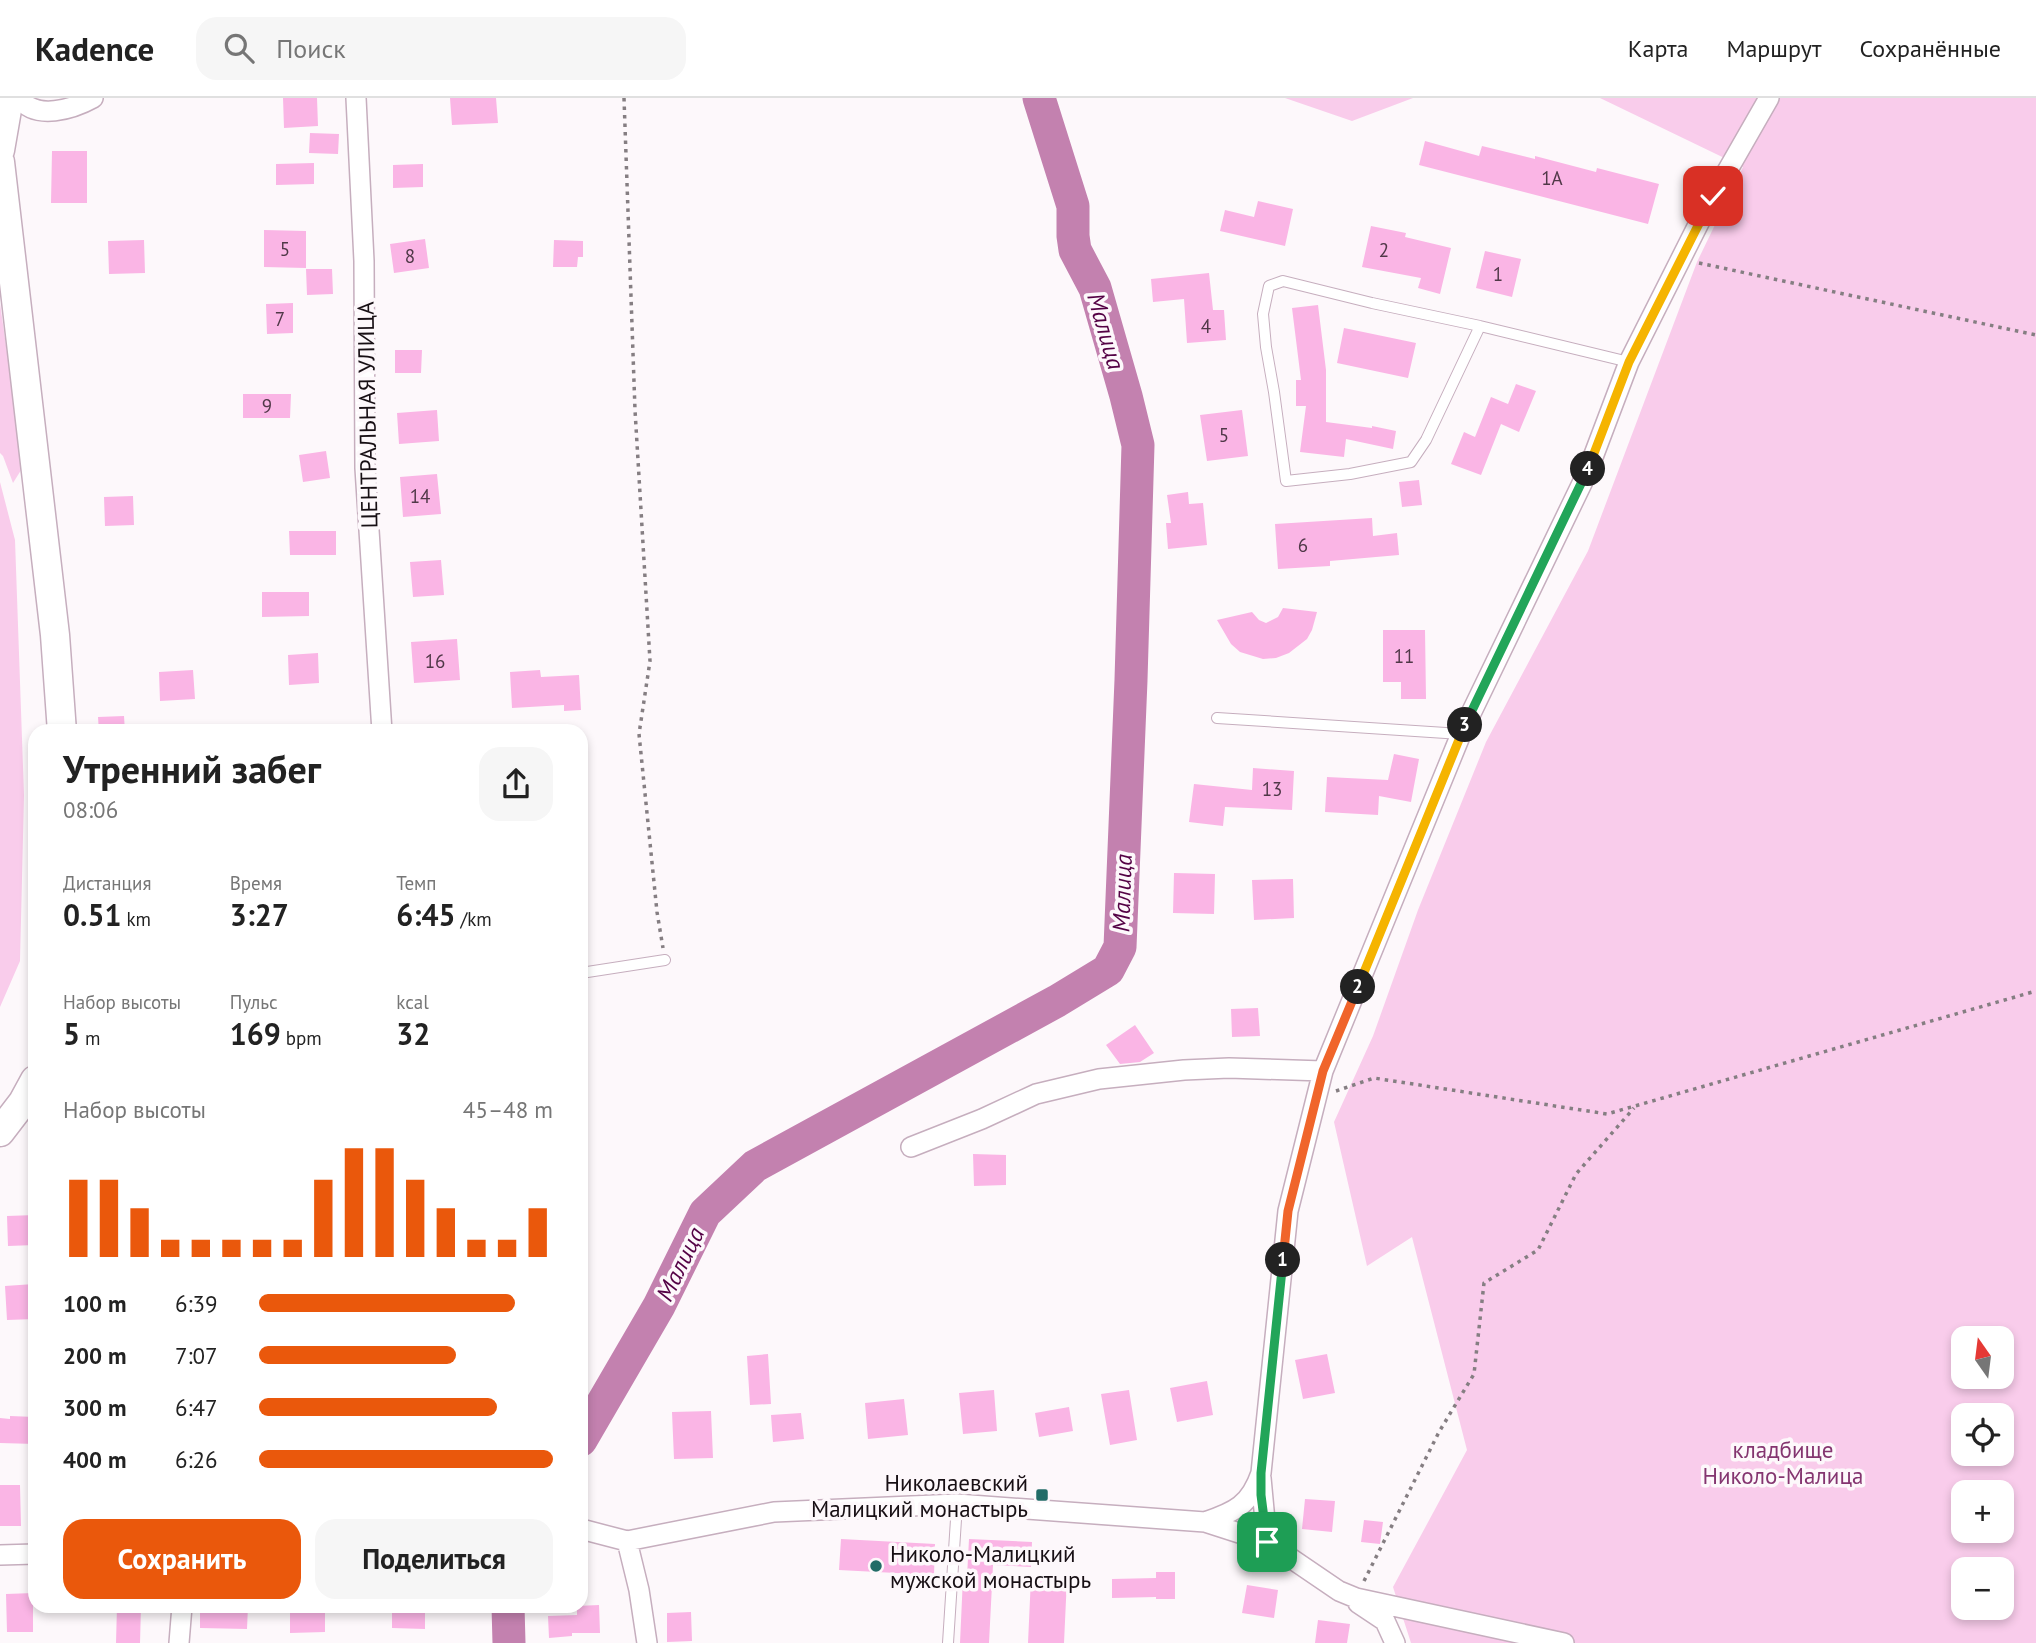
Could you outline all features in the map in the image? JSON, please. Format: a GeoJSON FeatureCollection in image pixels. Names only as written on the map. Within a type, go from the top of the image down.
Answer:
{"type":"FeatureCollection","features":[{"type":"Feature","properties":{"kind":"street"},"geometry":{"type":"LineString","coordinates":[[0,150],[9,98]]}},
{"type":"Feature","properties":{"kind":"street"},"geometry":{"type":"LineString","coordinates":[[19,98],[21,102],[35,109],[54,111],[75,108],[93,98]]}},
{"type":"Feature","properties":{"kind":"street","name":"ЦЕНТРАЛЬНАЯ УЛИЦА"},"geometry":{"type":"LineString","coordinates":[[356,98],[364,261],[365,468],[381,724]]}},
{"type":"Feature","properties":{"kind":"street"},"geometry":{"type":"LineString","coordinates":[[1267,1542],[1261,1473],[1288,1211],[1323,1071],[1461,734],[1587,473],[1629,362],[1710,201],[1769,98]]}},
{"type":"Feature","properties":{"kind":"street"},"geometry":{"type":"LineString","coordinates":[[0,162],[55,635],[61,724]]}},
{"type":"Feature","properties":{"kind":"street"},"geometry":{"type":"LineString","coordinates":[[911,1147],[1036,1094],[1099,1079],[1229,1068],[1323,1071]]}},
{"type":"Feature","properties":{"kind":"street"},"geometry":{"type":"LineString","coordinates":[[0,1132],[28,1093]]}},
{"type":"Feature","properties":{"kind":"street"},"geometry":{"type":"LineString","coordinates":[[1205,1522],[1228,1514],[1244,1504],[1256,1487],[1261,1473]]}},
{"type":"Feature","properties":{"kind":"street"},"geometry":{"type":"LineString","coordinates":[[588,1531],[627,1541],[774,1512],[957,1504],[1205,1522],[1267,1542],[1385,1620],[1395,1643]]}},
{"type":"Feature","properties":{"kind":"street"},"geometry":{"type":"LineString","coordinates":[[627,1541],[639,1590],[647,1643]]}},
{"type":"Feature","properties":{"kind":"street"},"geometry":{"type":"LineString","coordinates":[[0,1555],[28,1554]]}},
{"type":"Feature","properties":{"kind":"street"},"geometry":{"type":"LineString","coordinates":[[1348,1595],[1564,1643]]}},
{"type":"Feature","properties":{"kind":"street"},"geometry":{"type":"LineString","coordinates":[[179,1643],[182,1613]]}},
{"type":"Feature","properties":{"kind":"lane"},"geometry":{"type":"LineString","coordinates":[[1480,326],[1432,429],[1411,462],[1350,474],[1286,481],[1263,314],[1269,286],[1283,281],[1372,303],[1480,326],[1629,362]]}},
{"type":"Feature","properties":{"kind":"lane"},"geometry":{"type":"LineString","coordinates":[[1217,718],[1461,734]]}},
{"type":"Feature","properties":{"kind":"lane"},"geometry":{"type":"LineString","coordinates":[[588,972],[665,960]]}},
{"type":"Feature","properties":{"kind":"lane"},"geometry":{"type":"LineString","coordinates":[[948,1643],[957,1504]]}},
{"type":"Feature","properties":{"kind":"path"},"geometry":{"type":"LineString","coordinates":[[624,98],[635,410],[650,661],[639,734],[657,912],[665,960]]}},
{"type":"Feature","properties":{"kind":"path"},"geometry":{"type":"LineString","coordinates":[[1697,262],[2036,334]]}},
{"type":"Feature","properties":{"kind":"path"},"geometry":{"type":"LineString","coordinates":[[1317,1098],[1374,1078],[1607,1114],[2036,990]]}},
{"type":"Feature","properties":{"kind":"path"},"geometry":{"type":"LineString","coordinates":[[1348,1595],[1474,1374],[1484,1283],[1538,1250],[1576,1174],[1636,1106]]}},
{"type":"Feature","properties":{"kind":"green space"},"geometry":{"type":"Polygon","coordinates":[[[1285,98],[1413,98],[1352,121],[1285,98]]]}},
{"type":"Feature","properties":{"kind":"green space","name":"кладбище Николо-Малица"},"geometry":{"type":"Polygon","coordinates":[[[1600,98],[2036,98],[2036,1643],[1411,1643],[1393,1587],[1467,1450],[1412,1237],[1367,1266],[1334,1122],[1373,1036],[1418,910],[1486,742],[1588,551],[1697,262],[1743,167],[1600,98]]]}},
{"type":"Feature","properties":{"kind":"green space"},"geometry":{"type":"Polygon","coordinates":[[[0,303],[23,467],[13,483],[0,453],[0,303]]]}},
{"type":"Feature","properties":{"kind":"green space"},"geometry":{"type":"Polygon","coordinates":[[[0,482],[15,540],[24,795],[20,961],[0,1007],[0,482]]]}},
{"type":"Feature","properties":{"kind":"building"},"geometry":{"type":"Polygon","coordinates":[[[283,98],[317,98],[318,126],[284,128],[283,98]]]}},
{"type":"Feature","properties":{"kind":"building"},"geometry":{"type":"Polygon","coordinates":[[[450,98],[496,98],[498,123],[452,125],[450,98]]]}},
{"type":"Feature","properties":{"kind":"building"},"geometry":{"type":"Polygon","coordinates":[[[310,133],[339,134],[338,154],[309,153],[310,133]]]}},
{"type":"Feature","properties":{"kind":"building"},"geometry":{"type":"Polygon","coordinates":[[[1425,141],[1479,156],[1482,146],[1596,172],[1597,168],[1659,184],[1648,224],[1419,165],[1425,141]]]}},
{"type":"Feature","properties":{"kind":"building"},"geometry":{"type":"Polygon","coordinates":[[[52,151],[87,151],[87,203],[51,203],[52,151]]]}},
{"type":"Feature","properties":{"kind":"building"},"geometry":{"type":"Polygon","coordinates":[[[314,163],[314,184],[276,185],[276,164],[314,163]]]}},
{"type":"Feature","properties":{"kind":"building"},"geometry":{"type":"Polygon","coordinates":[[[423,164],[423,187],[393,188],[393,165],[423,164]]]}},
{"type":"Feature","properties":{"kind":"building"},"geometry":{"type":"Polygon","coordinates":[[[1258,201],[1293,209],[1285,246],[1220,231],[1225,210],[1254,217],[1258,201]]]}},
{"type":"Feature","properties":{"kind":"building"},"geometry":{"type":"Polygon","coordinates":[[[1371,226],[1406,233],[1405,237],[1451,248],[1440,294],[1418,288],[1421,278],[1362,267],[1371,226]]]}},
{"type":"Feature","properties":{"kind":"building"},"geometry":{"type":"Polygon","coordinates":[[[264,230],[306,231],[306,268],[264,267],[264,230]]]}},
{"type":"Feature","properties":{"kind":"building"},"geometry":{"type":"Polygon","coordinates":[[[425,239],[429,268],[394,273],[390,244],[425,239]]]}},
{"type":"Feature","properties":{"kind":"building"},"geometry":{"type":"Polygon","coordinates":[[[144,240],[145,273],[109,274],[108,241],[144,240]]]}},
{"type":"Feature","properties":{"kind":"building"},"geometry":{"type":"Polygon","coordinates":[[[554,240],[583,241],[583,257],[578,257],[577,267],[553,267],[554,240]]]}},
{"type":"Feature","properties":{"kind":"building"},"geometry":{"type":"Polygon","coordinates":[[[1485,251],[1521,259],[1512,297],[1476,288],[1485,251]]]}},
{"type":"Feature","properties":{"kind":"building"},"geometry":{"type":"Polygon","coordinates":[[[306,269],[332,269],[333,294],[307,295],[306,269]]]}},
{"type":"Feature","properties":{"kind":"building"},"geometry":{"type":"Polygon","coordinates":[[[1209,273],[1213,310],[1224,310],[1226,340],[1187,343],[1184,299],[1153,302],[1151,279],[1209,273]]]}},
{"type":"Feature","properties":{"kind":"building"},"geometry":{"type":"Polygon","coordinates":[[[293,303],[293,333],[267,334],[266,304],[293,303]]]}},
{"type":"Feature","properties":{"kind":"building"},"geometry":{"type":"Polygon","coordinates":[[[1318,305],[1326,370],[1326,422],[1396,431],[1393,449],[1346,439],[1344,457],[1300,452],[1306,406],[1296,406],[1296,380],[1301,380],[1292,308],[1318,305]]]}},
{"type":"Feature","properties":{"kind":"building"},"geometry":{"type":"Polygon","coordinates":[[[1344,328],[1416,343],[1408,378],[1337,363],[1344,328]]]}},
{"type":"Feature","properties":{"kind":"building"},"geometry":{"type":"Polygon","coordinates":[[[395,350],[422,350],[421,373],[395,373],[395,350]]]}},
{"type":"Feature","properties":{"kind":"building"},"geometry":{"type":"Polygon","coordinates":[[[1516,384],[1536,391],[1519,432],[1501,424],[1481,475],[1451,464],[1464,432],[1475,437],[1491,397],[1508,404],[1516,384]]]}},
{"type":"Feature","properties":{"kind":"building"},"geometry":{"type":"Polygon","coordinates":[[[243,394],[291,394],[290,418],[243,418],[243,394]]]}},
{"type":"Feature","properties":{"kind":"building"},"geometry":{"type":"Polygon","coordinates":[[[437,410],[439,441],[399,444],[397,413],[437,410]]]}},
{"type":"Feature","properties":{"kind":"building"},"geometry":{"type":"Polygon","coordinates":[[[1242,410],[1248,456],[1207,461],[1200,415],[1242,410]]]}},
{"type":"Feature","properties":{"kind":"building"},"geometry":{"type":"Polygon","coordinates":[[[326,451],[330,478],[303,482],[299,455],[326,451]]]}},
{"type":"Feature","properties":{"kind":"building"},"geometry":{"type":"Polygon","coordinates":[[[437,474],[441,514],[403,517],[400,477],[437,474]]]}},
{"type":"Feature","properties":{"kind":"building"},"geometry":{"type":"Polygon","coordinates":[[[1419,480],[1422,505],[1402,507],[1399,482],[1419,480]]]}},
{"type":"Feature","properties":{"kind":"building"},"geometry":{"type":"Polygon","coordinates":[[[1188,492],[1189,504],[1203,503],[1207,545],[1168,549],[1166,523],[1171,523],[1167,495],[1188,492]]]}},
{"type":"Feature","properties":{"kind":"building"},"geometry":{"type":"Polygon","coordinates":[[[133,496],[134,525],[105,526],[104,497],[133,496]]]}},
{"type":"Feature","properties":{"kind":"building"},"geometry":{"type":"Polygon","coordinates":[[[1372,518],[1373,536],[1397,533],[1399,555],[1330,561],[1330,566],[1278,569],[1275,524],[1372,518]]]}},
{"type":"Feature","properties":{"kind":"building"},"geometry":{"type":"Polygon","coordinates":[[[289,531],[336,531],[336,555],[290,555],[289,531]]]}},
{"type":"Feature","properties":{"kind":"building"},"geometry":{"type":"Polygon","coordinates":[[[441,560],[444,595],[413,597],[410,562],[441,560]]]}},
{"type":"Feature","properties":{"kind":"building"},"geometry":{"type":"Polygon","coordinates":[[[262,592],[309,592],[309,616],[262,617],[262,592]]]}},
{"type":"Feature","properties":{"kind":"building"},"geometry":{"type":"Polygon","coordinates":[[[1283,608],[1317,612],[1307,639],[1289,653],[1276,658],[1263,659],[1240,652],[1231,644],[1217,620],[1252,612],[1266,623],[1278,617],[1283,608]]]}},
{"type":"Feature","properties":{"kind":"building"},"geometry":{"type":"Polygon","coordinates":[[[1383,630],[1425,630],[1426,699],[1401,699],[1401,682],[1383,682],[1383,630]]]}},
{"type":"Feature","properties":{"kind":"building"},"geometry":{"type":"Polygon","coordinates":[[[457,639],[460,680],[414,683],[411,642],[457,639]]]}},
{"type":"Feature","properties":{"kind":"building"},"geometry":{"type":"Polygon","coordinates":[[[318,653],[319,683],[289,685],[288,655],[318,653]]]}},
{"type":"Feature","properties":{"kind":"building"},"geometry":{"type":"Polygon","coordinates":[[[193,670],[195,699],[160,701],[159,672],[193,670]]]}},
{"type":"Feature","properties":{"kind":"building"},"geometry":{"type":"Polygon","coordinates":[[[540,670],[541,677],[579,675],[581,710],[564,711],[564,705],[512,708],[510,672],[540,670]]]}},
{"type":"Feature","properties":{"kind":"building"},"geometry":{"type":"Polygon","coordinates":[[[124,716],[124,724],[98,724],[98,717],[124,716]]]}},
{"type":"Feature","properties":{"kind":"building"},"geometry":{"type":"Polygon","coordinates":[[[1394,754],[1419,759],[1411,802],[1379,796],[1378,815],[1325,812],[1327,777],[1388,780],[1394,754]]]}},
{"type":"Feature","properties":{"kind":"building"},"geometry":{"type":"Polygon","coordinates":[[[1253,768],[1294,771],[1292,810],[1225,807],[1223,826],[1189,822],[1194,784],[1252,790],[1253,768]]]}},
{"type":"Feature","properties":{"kind":"building"},"geometry":{"type":"Polygon","coordinates":[[[1174,873],[1215,874],[1214,914],[1173,913],[1174,873]]]}},
{"type":"Feature","properties":{"kind":"building"},"geometry":{"type":"Polygon","coordinates":[[[1293,879],[1294,918],[1254,920],[1252,880],[1293,879]]]}},
{"type":"Feature","properties":{"kind":"building"},"geometry":{"type":"Polygon","coordinates":[[[1258,1008],[1260,1036],[1232,1037],[1231,1009],[1258,1008]]]}},
{"type":"Feature","properties":{"kind":"building"},"geometry":{"type":"Polygon","coordinates":[[[1135,1025],[1154,1053],[1140,1062],[1120,1064],[1106,1045],[1135,1025]]]}},
{"type":"Feature","properties":{"kind":"building"},"geometry":{"type":"Polygon","coordinates":[[[973,1154],[1006,1155],[1006,1185],[974,1186],[973,1154]]]}},
{"type":"Feature","properties":{"kind":"building"},"geometry":{"type":"Polygon","coordinates":[[[28,1215],[28,1245],[8,1246],[7,1216],[28,1215]]]}},
{"type":"Feature","properties":{"kind":"building"},"geometry":{"type":"Polygon","coordinates":[[[28,1284],[28,1319],[7,1320],[5,1286],[28,1284]]]}},
{"type":"Feature","properties":{"kind":"building"},"geometry":{"type":"Polygon","coordinates":[[[768,1354],[771,1404],[750,1405],[747,1356],[768,1354]]]}},
{"type":"Feature","properties":{"kind":"building"},"geometry":{"type":"Polygon","coordinates":[[[1327,1354],[1335,1393],[1303,1399],[1295,1360],[1327,1354]]]}},
{"type":"Feature","properties":{"kind":"building"},"geometry":{"type":"Polygon","coordinates":[[[1207,1381],[1213,1415],[1177,1422],[1170,1388],[1207,1381]]]}},
{"type":"Feature","properties":{"kind":"building"},"geometry":{"type":"Polygon","coordinates":[[[994,1390],[997,1431],[963,1434],[959,1393],[994,1390]]]}},
{"type":"Feature","properties":{"kind":"building"},"geometry":{"type":"Polygon","coordinates":[[[1129,1390],[1137,1440],[1110,1445],[1101,1394],[1129,1390]]]}},
{"type":"Feature","properties":{"kind":"building"},"geometry":{"type":"Polygon","coordinates":[[[904,1399],[908,1435],[868,1439],[865,1403],[904,1399]]]}},
{"type":"Feature","properties":{"kind":"building"},"geometry":{"type":"Polygon","coordinates":[[[1069,1407],[1073,1431],[1039,1437],[1035,1413],[1069,1407]]]}},
{"type":"Feature","properties":{"kind":"building"},"geometry":{"type":"Polygon","coordinates":[[[711,1411],[713,1458],[674,1459],[672,1412],[711,1411]]]}},
{"type":"Feature","properties":{"kind":"building"},"geometry":{"type":"Polygon","coordinates":[[[801,1413],[804,1439],[773,1442],[771,1415],[801,1413]]]}},
{"type":"Feature","properties":{"kind":"building"},"geometry":{"type":"Polygon","coordinates":[[[10,1416],[28,1417],[28,1444],[0,1443],[0,1418],[10,1419],[10,1416]]]}},
{"type":"Feature","properties":{"kind":"building"},"geometry":{"type":"Polygon","coordinates":[[[0,1485],[20,1485],[21,1526],[0,1526],[0,1485]]]}},
{"type":"Feature","properties":{"kind":"building"},"geometry":{"type":"Polygon","coordinates":[[[1305,1499],[1335,1501],[1332,1532],[1302,1529],[1305,1499]]]}},
{"type":"Feature","properties":{"kind":"building"},"geometry":{"type":"Polygon","coordinates":[[[1364,1520],[1383,1522],[1380,1544],[1361,1542],[1364,1520]]]}},
{"type":"Feature","properties":{"kind":"building"},"geometry":{"type":"Polygon","coordinates":[[[841,1539],[935,1544],[934,1575],[839,1570],[841,1539]]]}},
{"type":"Feature","properties":{"kind":"building"},"geometry":{"type":"Polygon","coordinates":[[[969,1539],[1032,1542],[1031,1567],[993,1565],[989,1643],[960,1643],[963,1577],[967,1577],[969,1539]]]}},
{"type":"Feature","properties":{"kind":"building"},"geometry":{"type":"Polygon","coordinates":[[[1156,1572],[1175,1572],[1175,1599],[1112,1598],[1112,1579],[1156,1578],[1156,1572]]]}},
{"type":"Feature","properties":{"kind":"building"},"geometry":{"type":"Polygon","coordinates":[[[1031,1577],[1067,1578],[1064,1643],[1028,1643],[1031,1577]]]}},
{"type":"Feature","properties":{"kind":"building"},"geometry":{"type":"Polygon","coordinates":[[[1247,1585],[1278,1590],[1274,1618],[1242,1613],[1247,1585]]]}},
{"type":"Feature","properties":{"kind":"building"},"geometry":{"type":"Polygon","coordinates":[[[28,1593],[28,1613],[33,1613],[33,1632],[7,1632],[6,1594],[28,1593]]]}},
{"type":"Feature","properties":{"kind":"building"},"geometry":{"type":"Polygon","coordinates":[[[599,1605],[600,1633],[572,1633],[572,1636],[549,1638],[548,1616],[588,1613],[588,1606],[599,1605]]]}},
{"type":"Feature","properties":{"kind":"building"},"geometry":{"type":"Polygon","coordinates":[[[691,1612],[692,1641],[667,1642],[667,1613],[691,1612]]]}},
{"type":"Feature","properties":{"kind":"building"},"geometry":{"type":"Polygon","coordinates":[[[117,1613],[141,1613],[140,1643],[116,1643],[117,1613]]]}},
{"type":"Feature","properties":{"kind":"building"},"geometry":{"type":"Polygon","coordinates":[[[200,1613],[248,1613],[247,1629],[200,1628],[200,1613]]]}},
{"type":"Feature","properties":{"kind":"building"},"geometry":{"type":"Polygon","coordinates":[[[290,1613],[325,1613],[325,1632],[290,1633],[290,1613]]]}},
{"type":"Feature","properties":{"kind":"building"},"geometry":{"type":"Polygon","coordinates":[[[392,1613],[425,1613],[425,1629],[392,1628],[392,1613]]]}},
{"type":"Feature","properties":{"kind":"building"},"geometry":{"type":"Polygon","coordinates":[[[1318,1620],[1350,1624],[1347,1643],[1315,1643],[1318,1620]]]}},
{"type":"Feature","properties":{"kind":"waterway","name":"Малица"},"geometry":{"type":"LineString","coordinates":[[588,1428],[659,1306],[705,1213],[755,1166],[1057,1001],[1108,970],[1120,947],[1138,445],[1095,288],[1075,250],[1073,206],[1039,98]]}},
{"type":"Feature","properties":{"kind":"waterway","name":"Малица"},"geometry":{"type":"LineString","coordinates":[[508,1613],[509,1643]]}},
{"type":"Feature","properties":{"kind":"place","name":"Николаевский Малицкий монастырь"},"geometry":{"type":"Point","coordinates":[1042,1495]}},
{"type":"Feature","properties":{"kind":"place","name":"Николо-Малицкий мужской монастырь"},"geometry":{"type":"Point","coordinates":[876,1566]}},
{"type":"Feature","properties":{"kind":"route"},"geometry":{"type":"LineString","coordinates":[[1267,1542],[1261,1473],[1288,1211],[1323,1071],[1461,734],[1587,473],[1629,362],[1713,196]]}}]}
